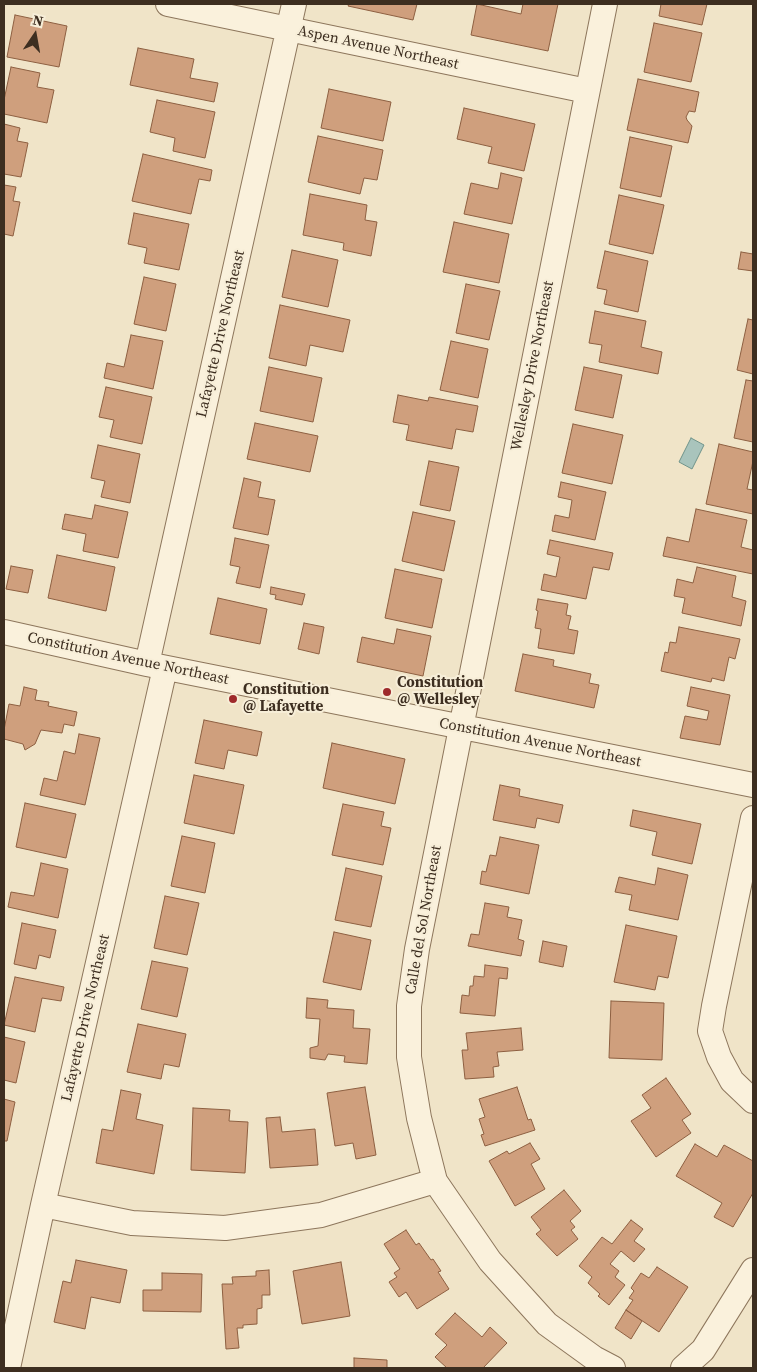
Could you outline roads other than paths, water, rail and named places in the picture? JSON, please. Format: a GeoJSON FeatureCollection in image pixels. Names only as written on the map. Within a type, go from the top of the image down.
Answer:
{"type":"FeatureCollection","features":[{"type":"Feature","properties":{"kind":"street","name":"Aspen Avenue Northeast"},"geometry":{"type":"LineString","coordinates":[[168,4],[588,91]]}},
{"type":"Feature","properties":{"kind":"street","name":"Lafayette Drive Northeast"},"geometry":{"type":"LineString","coordinates":[[8,1368],[13,1308],[43,1206],[294,4]]}},
{"type":"Feature","properties":{"kind":"street","name":"Wellesley Drive Northeast"},"geometry":{"type":"LineString","coordinates":[[461,728],[605,4]]}},
{"type":"Feature","properties":{"kind":"street","name":"Constitution Avenue Northeast"},"geometry":{"type":"LineString","coordinates":[[4,632],[156,666],[753,785]]}},
{"type":"Feature","properties":{"kind":"street","name":"Calle del Sol Northeast"},"geometry":{"type":"LineString","coordinates":[[461,728],[416,949],[408,1006],[409,1057],[419,1118],[435,1181],[490,1260],[546,1324],[594,1358],[613,1368]]}},
{"type":"Feature","properties":{"kind":"street"},"geometry":{"type":"LineString","coordinates":[[753,818],[710,1031],[719,1057],[732,1081],[753,1101]]}},
{"type":"Feature","properties":{"kind":"street"},"geometry":{"type":"LineString","coordinates":[[43,1206],[132,1223],[225,1228],[321,1215],[435,1181]]}},
{"type":"Feature","properties":{"kind":"street"},"geometry":{"type":"LineString","coordinates":[[683,1368],[703,1350],[753,1270]]}},
{"type":"Feature","properties":{"kind":"water"},"geometry":{"type":"Polygon","coordinates":[[[691,438],[704,445],[692,469],[679,462],[691,438]]]}},
{"type":"Feature","properties":{"kind":"place","name":"Constitution @ Wellesley"},"geometry":{"type":"Point","coordinates":[387,692]}},
{"type":"Feature","properties":{"kind":"place","name":"Constitution @ Lafayette"},"geometry":{"type":"Point","coordinates":[233,699]}}]}
